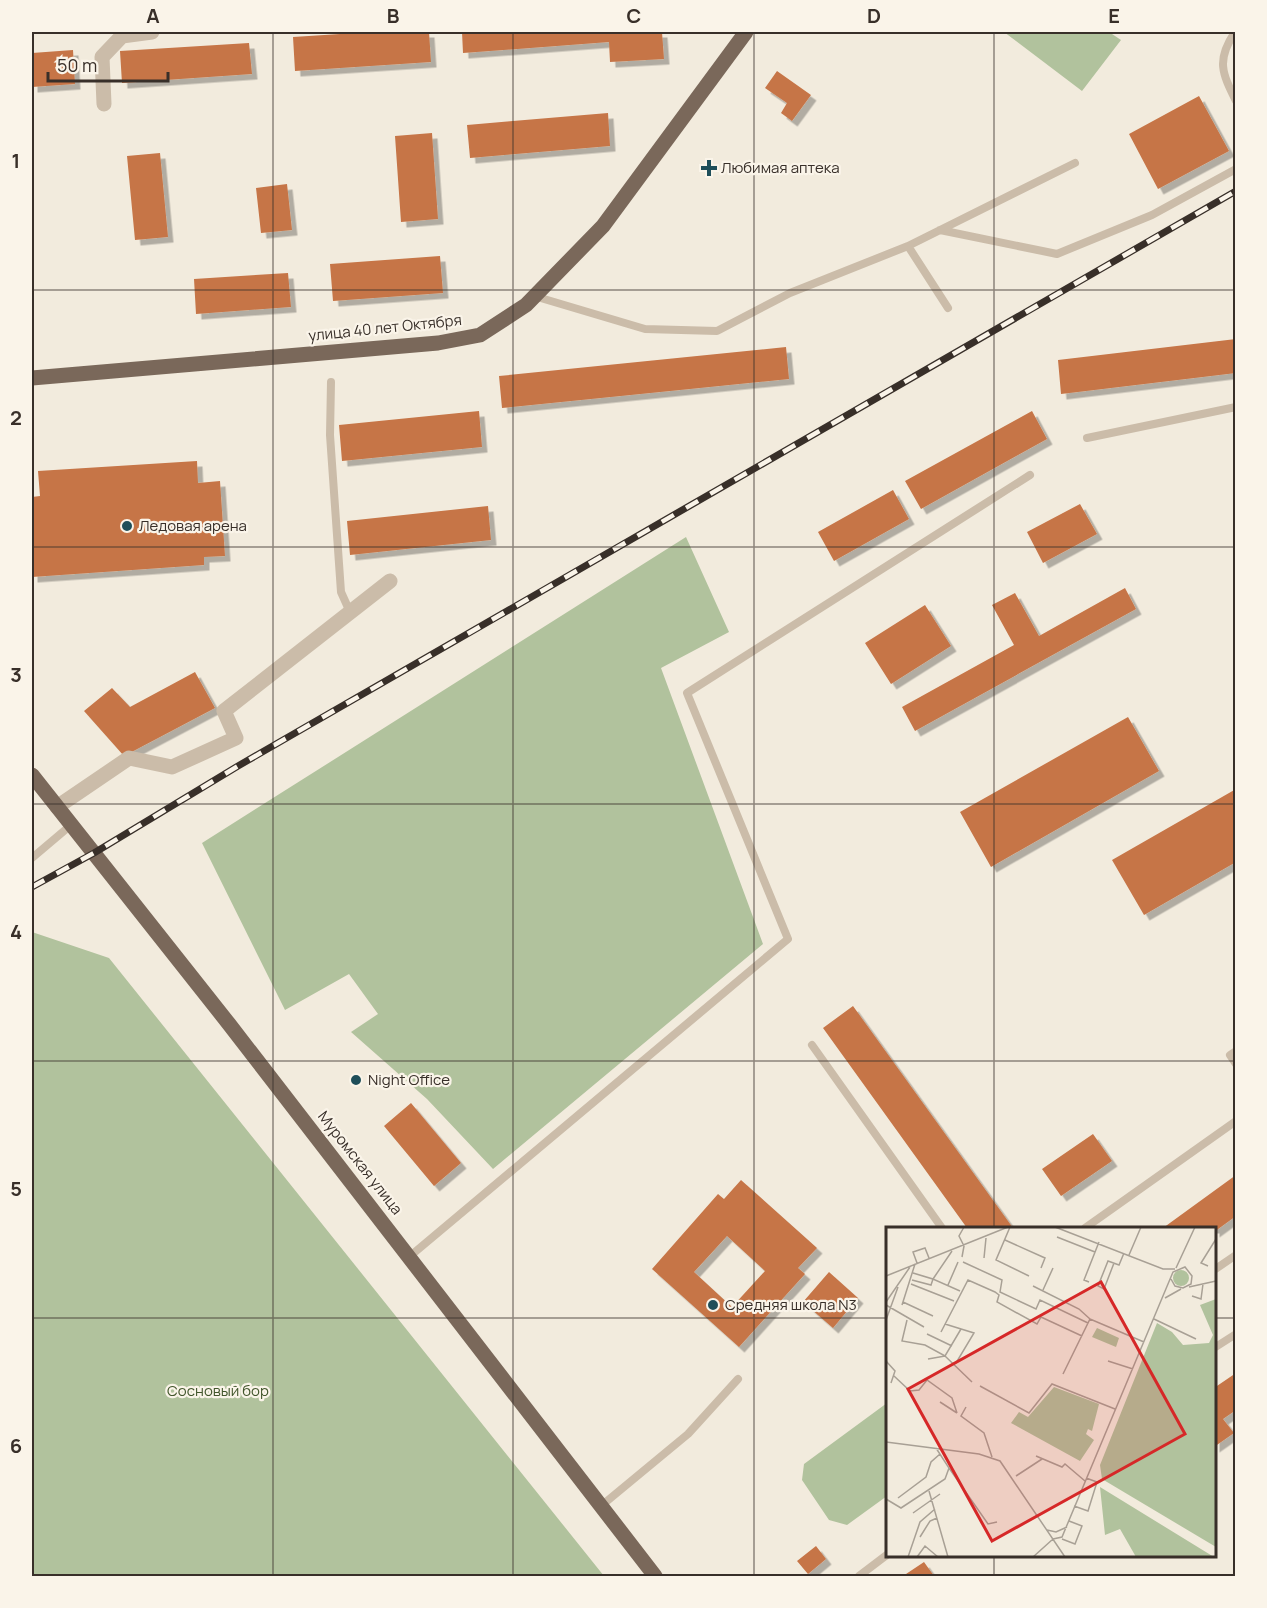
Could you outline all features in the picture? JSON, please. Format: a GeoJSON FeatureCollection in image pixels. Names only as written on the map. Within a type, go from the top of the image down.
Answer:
{"type":"FeatureCollection","features":[{"type":"Feature","properties":{"kind":"main road","name":"улица 40 лет Октября"},"geometry":{"type":"LineString","coordinates":[[32,378],[438,343],[480,335],[526,305],[603,226],[746,32]]}},
{"type":"Feature","properties":{"kind":"main road","name":"Муромская улица"},"geometry":{"type":"LineString","coordinates":[[32,775],[230,1024],[655,1576]]}},
{"type":"Feature","properties":{"kind":"street"},"geometry":{"type":"LineString","coordinates":[[104,104],[102,57],[122,36],[152,32]]}},
{"type":"Feature","properties":{"kind":"street"},"geometry":{"type":"LineString","coordinates":[[57,807],[129,758],[172,767],[236,738],[224,711],[390,581]]}},
{"type":"Feature","properties":{"kind":"lane"},"geometry":{"type":"LineString","coordinates":[[1235,32],[1227,43],[1221,71],[1236,101]]}},
{"type":"Feature","properties":{"kind":"lane"},"geometry":{"type":"LineString","coordinates":[[534,296],[645,329],[717,330],[789,293],[908,246],[1075,162]]}},
{"type":"Feature","properties":{"kind":"lane"},"geometry":{"type":"LineString","coordinates":[[940,230],[1057,254],[1152,215],[1236,169]]}},
{"type":"Feature","properties":{"kind":"lane"},"geometry":{"type":"LineString","coordinates":[[908,246],[948,308]]}},
{"type":"Feature","properties":{"kind":"lane"},"geometry":{"type":"LineString","coordinates":[[331,382],[330,435],[341,592],[350,612]]}},
{"type":"Feature","properties":{"kind":"lane"},"geometry":{"type":"LineString","coordinates":[[1087,438],[1236,407]]}},
{"type":"Feature","properties":{"kind":"lane"},"geometry":{"type":"LineString","coordinates":[[410,1257],[788,939],[687,693],[1030,475]]}},
{"type":"Feature","properties":{"kind":"lane"},"geometry":{"type":"LineString","coordinates":[[32,858],[71,825]]}},
{"type":"Feature","properties":{"kind":"lane"},"geometry":{"type":"LineString","coordinates":[[812,1045],[941,1227]]}},
{"type":"Feature","properties":{"kind":"lane"},"geometry":{"type":"LineString","coordinates":[[1236,1052],[1230,1055],[1236,1064]]}},
{"type":"Feature","properties":{"kind":"lane"},"geometry":{"type":"LineString","coordinates":[[1086,1227],[1236,1121]]}},
{"type":"Feature","properties":{"kind":"lane"},"geometry":{"type":"LineString","coordinates":[[1216,1269],[1236,1255]]}},
{"type":"Feature","properties":{"kind":"lane"},"geometry":{"type":"LineString","coordinates":[[1216,1347],[1236,1334]]}},
{"type":"Feature","properties":{"kind":"lane"},"geometry":{"type":"LineString","coordinates":[[601,1506],[688,1434],[738,1379]]}},
{"type":"Feature","properties":{"kind":"lane"},"geometry":{"type":"LineString","coordinates":[[859,1576],[886,1556]]}},
{"type":"Feature","properties":{"kind":"green space"},"geometry":{"type":"Polygon","coordinates":[[[1004,32],[1109,32],[1121,40],[1082,91],[1004,32]]]}},
{"type":"Feature","properties":{"kind":"green space"},"geometry":{"type":"Polygon","coordinates":[[[686,537],[729,632],[661,668],[763,944],[493,1169],[427,1099],[351,1032],[378,1014],[349,974],[285,1010],[202,843],[686,537]]]}},
{"type":"Feature","properties":{"kind":"green space","name":"Сосновый бор"},"geometry":{"type":"Polygon","coordinates":[[[32,932],[109,958],[604,1576],[32,1576],[32,932]]]}},
{"type":"Feature","properties":{"kind":"green space"},"geometry":{"type":"Polygon","coordinates":[[[886,1404],[886,1497],[847,1525],[829,1520],[802,1480],[804,1464],[886,1404]]]}},
{"type":"Feature","properties":{"kind":"building"},"geometry":{"type":"Polygon","coordinates":[[[371,32],[429,32],[431,62],[295,71],[293,37],[371,32]]]}},
{"type":"Feature","properties":{"kind":"building"},"geometry":{"type":"Polygon","coordinates":[[[462,32],[662,32],[664,59],[610,62],[609,42],[463,53],[462,32]]]}},
{"type":"Feature","properties":{"kind":"building"},"geometry":{"type":"Polygon","coordinates":[[[249,43],[252,74],[122,83],[120,51],[249,43]]]}},
{"type":"Feature","properties":{"kind":"building"},"geometry":{"type":"Polygon","coordinates":[[[73,50],[75,84],[32,87],[32,53],[73,50]]]}},
{"type":"Feature","properties":{"kind":"building"},"geometry":{"type":"Polygon","coordinates":[[[777,71],[811,95],[792,121],[781,113],[787,103],[765,88],[777,71]]]}},
{"type":"Feature","properties":{"kind":"building"},"geometry":{"type":"Polygon","coordinates":[[[1199,96],[1229,151],[1158,189],[1129,134],[1199,96]]]}},
{"type":"Feature","properties":{"kind":"building"},"geometry":{"type":"Polygon","coordinates":[[[608,113],[610,146],[470,158],[467,125],[608,113]]]}},
{"type":"Feature","properties":{"kind":"building"},"geometry":{"type":"Polygon","coordinates":[[[432,133],[438,219],[401,222],[395,136],[432,133]]]}},
{"type":"Feature","properties":{"kind":"building"},"geometry":{"type":"Polygon","coordinates":[[[160,153],[168,237],[135,240],[127,156],[160,153]]]}},
{"type":"Feature","properties":{"kind":"building"},"geometry":{"type":"Polygon","coordinates":[[[287,184],[292,230],[261,233],[256,188],[287,184]]]}},
{"type":"Feature","properties":{"kind":"building"},"geometry":{"type":"Polygon","coordinates":[[[440,256],[443,293],[333,301],[330,264],[440,256]]]}},
{"type":"Feature","properties":{"kind":"building"},"geometry":{"type":"Polygon","coordinates":[[[288,273],[291,307],[196,314],[194,279],[288,273]]]}},
{"type":"Feature","properties":{"kind":"building"},"geometry":{"type":"Polygon","coordinates":[[[1236,339],[1236,373],[1061,394],[1058,360],[1236,339]]]}},
{"type":"Feature","properties":{"kind":"building"},"geometry":{"type":"Polygon","coordinates":[[[786,347],[789,379],[502,408],[499,376],[786,347]]]}},
{"type":"Feature","properties":{"kind":"building"},"geometry":{"type":"Polygon","coordinates":[[[479,411],[482,447],[342,461],[339,425],[479,411]]]}},
{"type":"Feature","properties":{"kind":"building"},"geometry":{"type":"Polygon","coordinates":[[[1032,411],[1047,439],[921,509],[905,481],[1032,411]]]}},
{"type":"Feature","properties":{"kind":"building","name":"Ледовая арена"},"geometry":{"type":"Polygon","coordinates":[[[197,461],[198,483],[220,481],[225,556],[204,557],[204,565],[32,577],[32,497],[40,496],[38,471],[197,461]]]}},
{"type":"Feature","properties":{"kind":"building"},"geometry":{"type":"Polygon","coordinates":[[[893,490],[909,519],[834,561],[818,532],[893,490]]]}},
{"type":"Feature","properties":{"kind":"building"},"geometry":{"type":"Polygon","coordinates":[[[1080,504],[1097,534],[1043,563],[1027,532],[1080,504]]]}},
{"type":"Feature","properties":{"kind":"building"},"geometry":{"type":"Polygon","coordinates":[[[488,506],[491,540],[350,555],[347,521],[488,506]]]}},
{"type":"Feature","properties":{"kind":"building"},"geometry":{"type":"Polygon","coordinates":[[[1125,588],[1136,609],[915,731],[902,707],[1014,645],[992,605],[1015,593],[1039,636],[1125,588]]]}},
{"type":"Feature","properties":{"kind":"building"},"geometry":{"type":"Polygon","coordinates":[[[925,605],[951,646],[891,684],[865,643],[925,605]]]}},
{"type":"Feature","properties":{"kind":"building"},"geometry":{"type":"Polygon","coordinates":[[[195,672],[215,708],[124,756],[84,711],[112,688],[130,707],[195,672]]]}},
{"type":"Feature","properties":{"kind":"building"},"geometry":{"type":"Polygon","coordinates":[[[1128,717],[1159,771],[991,867],[960,812],[1128,717]]]}},
{"type":"Feature","properties":{"kind":"building"},"geometry":{"type":"Polygon","coordinates":[[[1236,789],[1236,862],[1144,915],[1112,860],[1236,789]]]}},
{"type":"Feature","properties":{"kind":"building"},"geometry":{"type":"Polygon","coordinates":[[[853,1006],[1012,1227],[966,1227],[823,1028],[853,1006]]]}},
{"type":"Feature","properties":{"kind":"building"},"geometry":{"type":"Polygon","coordinates":[[[411,1103],[461,1163],[434,1186],[384,1126],[411,1103]]]}},
{"type":"Feature","properties":{"kind":"building"},"geometry":{"type":"Polygon","coordinates":[[[1093,1134],[1112,1161],[1061,1196],[1042,1169],[1093,1134]]]}},
{"type":"Feature","properties":{"kind":"building"},"geometry":{"type":"Polygon","coordinates":[[[1236,1175],[1236,1216],[1216,1231],[1216,1227],[1164,1227],[1236,1175]]]}},
{"type":"Feature","properties":{"kind":"building"},"geometry":{"type":"Polygon","coordinates":[[[741,1180],[817,1248],[798,1268],[805,1274],[739,1347],[652,1269],[718,1194],[724,1199],[741,1180]],[[727,1236],[694,1272],[732,1307],[765,1271],[727,1236]]]}},
{"type":"Feature","properties":{"kind":"building"},"geometry":{"type":"Polygon","coordinates":[[[829,1272],[858,1298],[833,1328],[803,1302],[829,1272]]]}},
{"type":"Feature","properties":{"kind":"building"},"geometry":{"type":"Polygon","coordinates":[[[1236,1373],[1236,1410],[1223,1419],[1234,1433],[1216,1446],[1216,1387],[1236,1373]]]}},
{"type":"Feature","properties":{"kind":"building"},"geometry":{"type":"Polygon","coordinates":[[[816,1546],[826,1559],[808,1574],[797,1561],[816,1546]]]}},
{"type":"Feature","properties":{"kind":"building"},"geometry":{"type":"Polygon","coordinates":[[[924,1562],[934,1576],[903,1576],[924,1562]]]}},
{"type":"Feature","properties":{"kind":"railway"},"geometry":{"type":"LineString","coordinates":[[32,887],[1236,191]]}},
{"type":"Feature","properties":{"kind":"place","name":"Любимая аптека"},"geometry":{"type":"Point","coordinates":[709,168]}},
{"type":"Feature","properties":{"kind":"place","name":"Ледовая арена"},"geometry":{"type":"Point","coordinates":[127,526]}},
{"type":"Feature","properties":{"kind":"place","name":"Night Office"},"geometry":{"type":"Point","coordinates":[356,1080]}},
{"type":"Feature","properties":{"kind":"place","name":"Средняя школа N3"},"geometry":{"type":"Point","coordinates":[713,1305]}}]}
